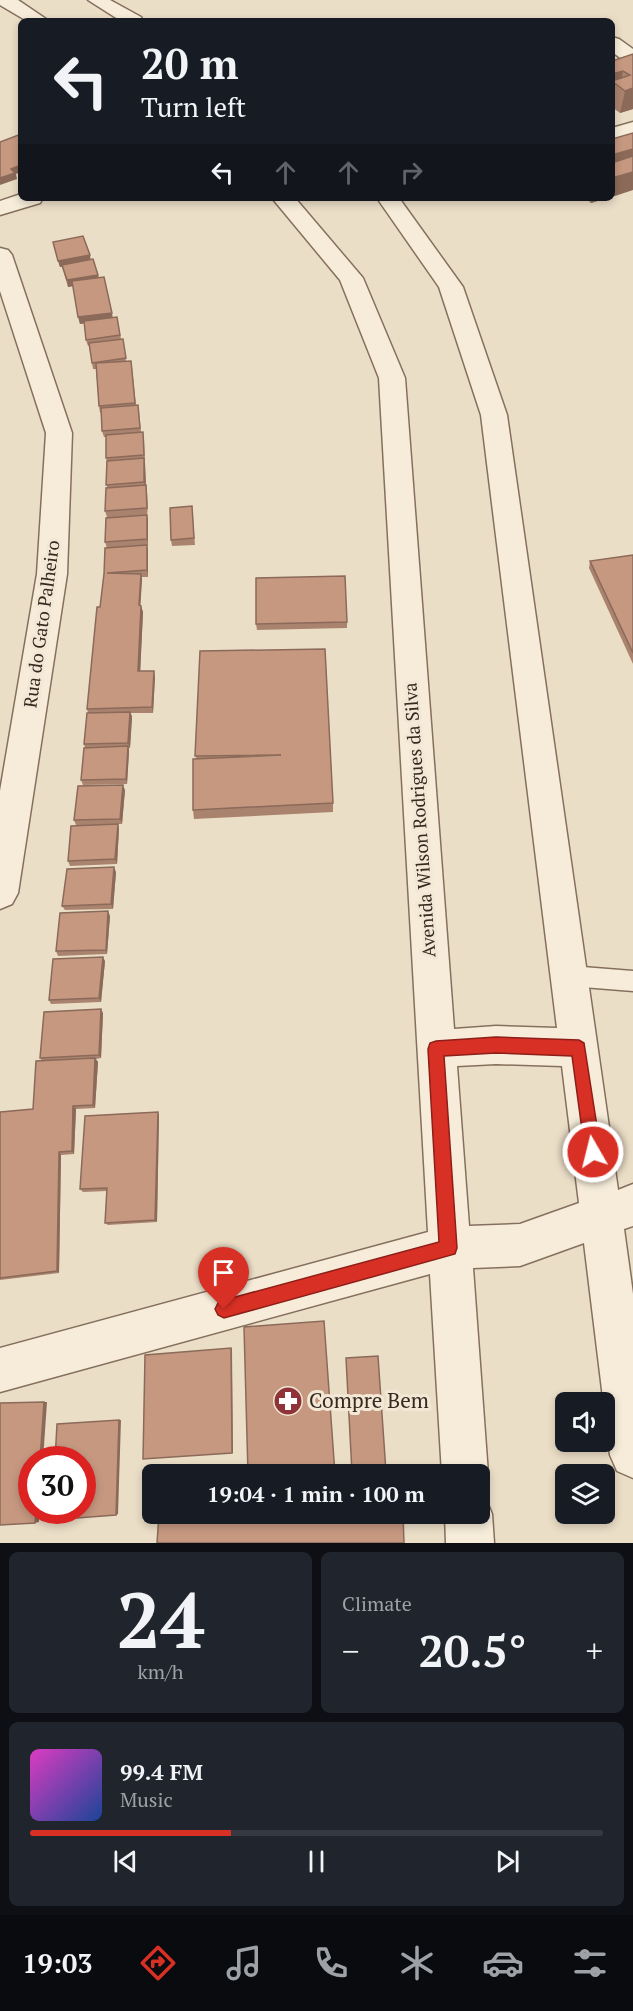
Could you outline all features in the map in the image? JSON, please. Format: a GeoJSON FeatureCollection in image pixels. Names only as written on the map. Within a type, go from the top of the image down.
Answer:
{"type":"FeatureCollection","features":[{"type":"Feature","properties":{"kind":"street"},"geometry":{"type":"LineString","coordinates":[[5,0],[35,18]]}},
{"type":"Feature","properties":{"kind":"street"},"geometry":{"type":"LineString","coordinates":[[97,0],[129,18]]}},
{"type":"Feature","properties":{"kind":"street"},"geometry":{"type":"LineString","coordinates":[[615,64],[633,58],[616,35]]}},
{"type":"Feature","properties":{"kind":"street"},"geometry":{"type":"LineString","coordinates":[[615,133],[633,128]]}},
{"type":"Feature","properties":{"kind":"street"},"geometry":{"type":"LineString","coordinates":[[0,208],[22,201]]}},
{"type":"Feature","properties":{"kind":"street","name":"Avenida Wilson Rodrigues da Silva"},"geometry":{"type":"LineString","coordinates":[[286,201],[351,278],[392,378],[448,1248],[464,1464]]}},
{"type":"Feature","properties":{"kind":"street"},"geometry":{"type":"LineString","coordinates":[[390,201],[451,287],[494,415],[579,1048],[617,1210],[633,1455]]}},
{"type":"Feature","properties":{"kind":"street","name":"Rua do Gato Palheiro"},"geometry":{"type":"LineString","coordinates":[[0,255],[59,433],[52,574],[0,893]]}},
{"type":"Feature","properties":{"kind":"street"},"geometry":{"type":"LineString","coordinates":[[436,1049],[496,1045],[579,1048]]}},
{"type":"Feature","properties":{"kind":"street"},"geometry":{"type":"LineString","coordinates":[[0,1370],[448,1248],[520,1245],[617,1210]]}},
{"type":"Feature","properties":{"kind":"street"},"geometry":{"type":"LineString","coordinates":[[469,1524],[470,1543]]}},
{"type":"Feature","properties":{"kind":"lane"},"geometry":{"type":"LineString","coordinates":[[570,976],[633,981]]}},
{"type":"Feature","properties":{"kind":"building"},"geometry":{"type":"Polygon","coordinates":[[[633,54],[633,88],[625,91],[615,83],[615,80],[630,75],[623,71],[615,73],[615,60],[633,54]]]}},
{"type":"Feature","properties":{"kind":"building"},"geometry":{"type":"Polygon","coordinates":[[[633,133],[633,149],[615,154],[615,138],[633,133]]]}},
{"type":"Feature","properties":{"kind":"building"},"geometry":{"type":"Polygon","coordinates":[[[18,135],[18,166],[11,169],[15,173],[0,178],[0,142],[18,135]]]}},
{"type":"Feature","properties":{"kind":"building"},"geometry":{"type":"Polygon","coordinates":[[[633,156],[633,172],[615,177],[615,162],[633,156]]]}},
{"type":"Feature","properties":{"kind":"building"},"geometry":{"type":"Polygon","coordinates":[[[83,236],[90,255],[58,261],[53,242],[83,236]]]}},
{"type":"Feature","properties":{"kind":"building"},"geometry":{"type":"Polygon","coordinates":[[[93,259],[98,275],[67,280],[62,265],[93,259]]]}},
{"type":"Feature","properties":{"kind":"building"},"geometry":{"type":"Polygon","coordinates":[[[104,277],[112,313],[78,317],[72,281],[104,277]]]}},
{"type":"Feature","properties":{"kind":"building"},"geometry":{"type":"Polygon","coordinates":[[[117,317],[120,335],[86,340],[84,321],[117,317]]]}},
{"type":"Feature","properties":{"kind":"building"},"geometry":{"type":"Polygon","coordinates":[[[123,339],[126,358],[92,363],[89,343],[123,339]]]}},
{"type":"Feature","properties":{"kind":"building"},"geometry":{"type":"Polygon","coordinates":[[[131,361],[135,403],[99,406],[96,363],[131,361]]]}},
{"type":"Feature","properties":{"kind":"building"},"geometry":{"type":"Polygon","coordinates":[[[138,405],[140,428],[102,431],[101,408],[138,405]]]}},
{"type":"Feature","properties":{"kind":"building"},"geometry":{"type":"Polygon","coordinates":[[[143,432],[144,455],[106,458],[106,435],[143,432]]]}},
{"type":"Feature","properties":{"kind":"building"},"geometry":{"type":"Polygon","coordinates":[[[144,458],[144,482],[106,485],[107,461],[144,458]]]}},
{"type":"Feature","properties":{"kind":"building"},"geometry":{"type":"Polygon","coordinates":[[[146,485],[147,508],[105,511],[106,488],[146,485]]]}},
{"type":"Feature","properties":{"kind":"building"},"geometry":{"type":"Polygon","coordinates":[[[192,506],[194,538],[171,540],[170,508],[192,506]]]}},
{"type":"Feature","properties":{"kind":"building"},"geometry":{"type":"Polygon","coordinates":[[[147,515],[147,539],[105,542],[106,518],[147,515]]]}},
{"type":"Feature","properties":{"kind":"building"},"geometry":{"type":"Polygon","coordinates":[[[147,545],[147,570],[107,573],[141,574],[138,671],[154,671],[152,707],[87,709],[97,607],[100,607],[104,574],[105,548],[147,545]]]}},
{"type":"Feature","properties":{"kind":"building"},"geometry":{"type":"Polygon","coordinates":[[[633,555],[633,653],[590,561],[633,555]]]}},
{"type":"Feature","properties":{"kind":"building"},"geometry":{"type":"Polygon","coordinates":[[[345,576],[347,622],[256,624],[256,578],[345,576]]]}},
{"type":"Feature","properties":{"kind":"building"},"geometry":{"type":"Polygon","coordinates":[[[325,649],[333,803],[193,810],[193,759],[281,755],[195,756],[200,651],[325,649]]]}},
{"type":"Feature","properties":{"kind":"building"},"geometry":{"type":"Polygon","coordinates":[[[130,712],[128,743],[84,744],[87,713],[130,712]]]}},
{"type":"Feature","properties":{"kind":"building"},"geometry":{"type":"Polygon","coordinates":[[[128,746],[126,779],[81,780],[84,748],[128,746]]]}},
{"type":"Feature","properties":{"kind":"building"},"geometry":{"type":"Polygon","coordinates":[[[123,785],[120,819],[74,820],[78,786],[123,785]]]}},
{"type":"Feature","properties":{"kind":"building"},"geometry":{"type":"Polygon","coordinates":[[[118,824],[115,859],[68,861],[71,826],[118,824]]]}},
{"type":"Feature","properties":{"kind":"building"},"geometry":{"type":"Polygon","coordinates":[[[114,867],[111,904],[62,906],[67,869],[114,867]]]}},
{"type":"Feature","properties":{"kind":"building"},"geometry":{"type":"Polygon","coordinates":[[[108,911],[106,950],[56,951],[60,913],[108,911]]]}},
{"type":"Feature","properties":{"kind":"building"},"geometry":{"type":"Polygon","coordinates":[[[103,957],[99,998],[49,1000],[53,959],[103,957]]]}},
{"type":"Feature","properties":{"kind":"building"},"geometry":{"type":"Polygon","coordinates":[[[101,1009],[99,1055],[40,1058],[44,1012],[101,1009]]]}},
{"type":"Feature","properties":{"kind":"building"},"geometry":{"type":"Polygon","coordinates":[[[95,1058],[93,1105],[73,1106],[72,1151],[59,1152],[57,1271],[0,1278],[0,1112],[33,1109],[36,1061],[95,1058]]]}},
{"type":"Feature","properties":{"kind":"building"},"geometry":{"type":"Polygon","coordinates":[[[158,1112],[155,1220],[105,1223],[107,1188],[80,1189],[85,1116],[158,1112]]]}},
{"type":"Feature","properties":{"kind":"building","name":"Compre Bem"},"geometry":{"type":"Polygon","coordinates":[[[324,1321],[334,1464],[248,1464],[244,1327],[324,1321]]]}},
{"type":"Feature","properties":{"kind":"building"},"geometry":{"type":"Polygon","coordinates":[[[231,1348],[232,1453],[143,1459],[145,1355],[231,1348]]]}},
{"type":"Feature","properties":{"kind":"building"},"geometry":{"type":"Polygon","coordinates":[[[378,1356],[385,1464],[352,1464],[346,1358],[378,1356]]]}},
{"type":"Feature","properties":{"kind":"building"},"geometry":{"type":"Polygon","coordinates":[[[44,1402],[41,1446],[18,1446],[18,1524],[0,1525],[0,1403],[44,1402]]]}},
{"type":"Feature","properties":{"kind":"building"},"geometry":{"type":"Polygon","coordinates":[[[119,1420],[116,1515],[96,1517],[96,1446],[56,1446],[57,1424],[119,1420]]]}},
{"type":"Feature","properties":{"kind":"building"},"geometry":{"type":"Polygon","coordinates":[[[158,1524],[403,1524],[404,1543],[157,1543],[158,1524]]]}},
{"type":"Feature","properties":{"kind":"place","name":"Compre Bem"},"geometry":{"type":"Point","coordinates":[288,1401]}},
{"type":"Feature","properties":{"kind":"route"},"geometry":{"type":"LineString","coordinates":[[224,1309],[448,1248],[436,1049],[496,1045],[579,1048],[593,1152]]}}]}
